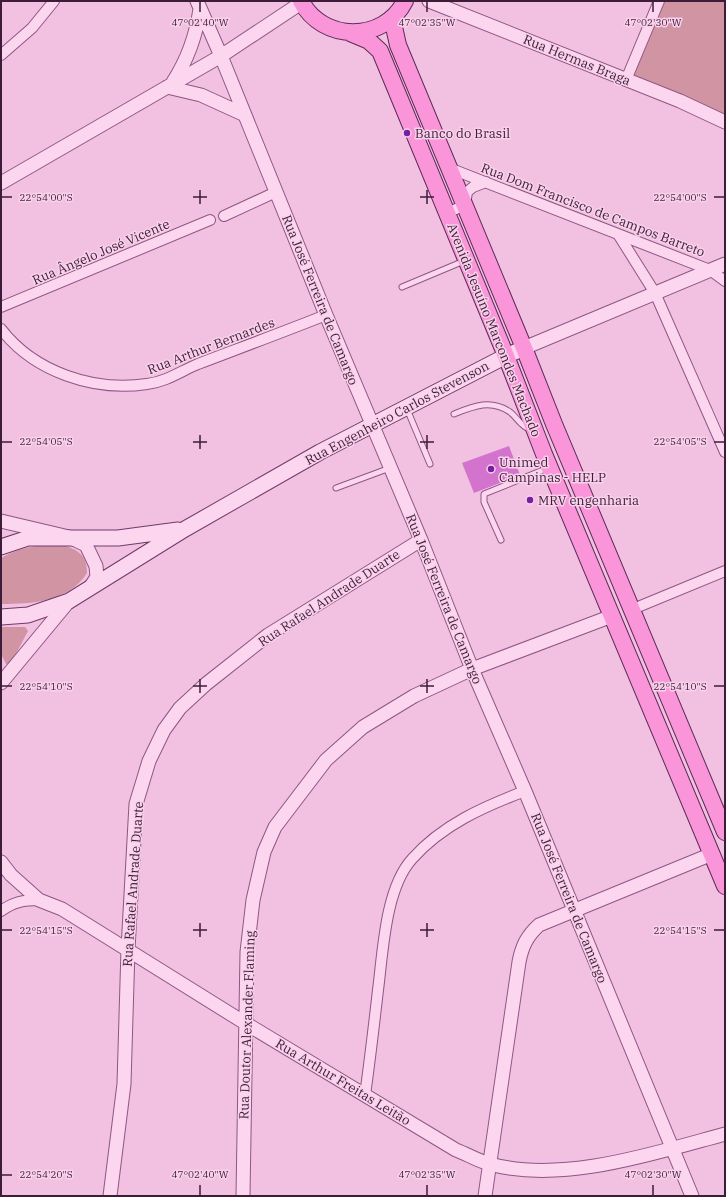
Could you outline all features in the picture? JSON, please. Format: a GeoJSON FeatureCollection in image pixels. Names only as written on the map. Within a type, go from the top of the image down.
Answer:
{"type":"FeatureCollection","features":[{"type":"Feature","properties":{"kind":"main road"},"geometry":{"type":"LineString","coordinates":[[301,2],[319,22],[331,29],[350,33],[365,32],[379,27],[392,18],[405,1]]}},
{"type":"Feature","properties":{"kind":"main road","name":"Avenida Jesuíno Marcondes Machado"},"geometry":{"type":"LineString","coordinates":[[392,18],[398,45],[554,424],[633,609],[725,832]]}},
{"type":"Feature","properties":{"kind":"main road","name":"Avenida Jesuíno Marcondes Machado"},"geometry":{"type":"LineString","coordinates":[[350,33],[369,41],[380,51],[470,267],[535,432],[725,886]]}},
{"type":"Feature","properties":{"kind":"main road"},"geometry":{"type":"LineString","coordinates":[[470,267],[490,267]]}},
{"type":"Feature","properties":{"kind":"main road","name":"Rua Engenheiro Carlos Stevenson"},"geometry":{"type":"LineString","coordinates":[[1,617],[28,615],[69,601],[185,529],[320,452],[524,348]]}},
{"type":"Feature","properties":{"kind":"main road"},"geometry":{"type":"LineString","coordinates":[[535,432],[554,424]]}},
{"type":"Feature","properties":{"kind":"main road"},"geometry":{"type":"LineString","coordinates":[[564,501],[583,493]]}},
{"type":"Feature","properties":{"kind":"main road","name":"Rua Engenheiro Carlos Stevenson"},"geometry":{"type":"LineString","coordinates":[[1,547],[28,538],[118,538],[185,529]]}},
{"type":"Feature","properties":{"kind":"main road"},"geometry":{"type":"LineString","coordinates":[[649,703],[668,694]]}},
{"type":"Feature","properties":{"kind":"main road"},"geometry":{"type":"LineString","coordinates":[[672,758],[690,748]]}},
{"type":"Feature","properties":{"kind":"street"},"geometry":{"type":"LineString","coordinates":[[1,55],[32,28],[54,1]]}},
{"type":"Feature","properties":{"kind":"street","name":"Rua Hermas Braga"},"geometry":{"type":"LineString","coordinates":[[429,1],[680,101],[725,122]]}},
{"type":"Feature","properties":{"kind":"street"},"geometry":{"type":"LineString","coordinates":[[626,80],[659,1]]}},
{"type":"Feature","properties":{"kind":"street"},"geometry":{"type":"LineString","coordinates":[[1,183],[221,56],[301,2]]}},
{"type":"Feature","properties":{"kind":"street"},"geometry":{"type":"LineString","coordinates":[[169,86],[187,58],[193,41],[199,5]]}},
{"type":"Feature","properties":{"kind":"street","name":"Rua José Ferreira de Camargo"},"geometry":{"type":"LineString","coordinates":[[199,5],[371,426],[421,540],[472,669],[525,791],[692,1196]]}},
{"type":"Feature","properties":{"kind":"street"},"geometry":{"type":"LineString","coordinates":[[169,86],[200,96],[244,115]]}},
{"type":"Feature","properties":{"kind":"street","name":"Rua Dom Francisco de Campos Barreto"},"geometry":{"type":"LineString","coordinates":[[449,168],[710,270],[725,281]]}},
{"type":"Feature","properties":{"kind":"street"},"geometry":{"type":"LineString","coordinates":[[447,213],[465,205],[467,192],[473,187],[486,182]]}},
{"type":"Feature","properties":{"kind":"street"},"geometry":{"type":"LineString","coordinates":[[224,216],[276,192]]}},
{"type":"Feature","properties":{"kind":"street","name":"Rua Ângelo José Vicente"},"geometry":{"type":"LineString","coordinates":[[1,307],[210,220]]}},
{"type":"Feature","properties":{"kind":"street"},"geometry":{"type":"LineString","coordinates":[[618,234],[656,293],[725,452]]}},
{"type":"Feature","properties":{"kind":"street","name":"Rua Engenheiro Carlos Stevenson"},"geometry":{"type":"LineString","coordinates":[[524,348],[725,264]]}},
{"type":"Feature","properties":{"kind":"street","name":"Rua Arthur Bernardes"},"geometry":{"type":"LineString","coordinates":[[1,329],[26,355],[70,378],[123,386],[148,384],[173,377],[195,365],[326,315]]}},
{"type":"Feature","properties":{"kind":"street"},"geometry":{"type":"LineString","coordinates":[[1,521],[69,537],[86,545],[96,566],[97,577],[91,586]]}},
{"type":"Feature","properties":{"kind":"street","name":"Rua Rafael Andrade Duarte"},"geometry":{"type":"LineString","coordinates":[[110,1196],[124,1084],[128,949],[136,804],[149,761],[164,730],[180,708],[206,684],[268,635],[421,540]]}},
{"type":"Feature","properties":{"kind":"street"},"geometry":{"type":"LineString","coordinates":[[633,609],[725,571]]}},
{"type":"Feature","properties":{"kind":"street"},"geometry":{"type":"LineString","coordinates":[[1,683],[69,601]]}},
{"type":"Feature","properties":{"kind":"street","name":"Rua Doutor Alexander Flaming"},"geometry":{"type":"LineString","coordinates":[[243,1196],[247,952],[253,900],[264,852],[274,826],[326,760],[363,727],[414,696],[472,669],[612,616]]}},
{"type":"Feature","properties":{"kind":"street"},"geometry":{"type":"LineString","coordinates":[[365,1095],[387,921],[395,889],[410,860],[430,841],[459,820],[525,791]]}},
{"type":"Feature","properties":{"kind":"street"},"geometry":{"type":"LineString","coordinates":[[485,1196],[522,948],[530,934],[539,925],[574,912],[712,854]]}},
{"type":"Feature","properties":{"kind":"street","name":"Rua Arthur Freitas Leitão"},"geometry":{"type":"LineString","coordinates":[[1,862],[11,875],[39,900],[62,909],[245,1023],[456,1150],[489,1164],[548,1172],[575,1169],[672,1148],[725,1134]]}},
{"type":"Feature","properties":{"kind":"street"},"geometry":{"type":"LineString","coordinates":[[1,911],[8,906],[25,900],[39,900]]}},
{"type":"Feature","properties":{"kind":"lane"},"geometry":{"type":"LineString","coordinates":[[402,287],[470,267]]}},
{"type":"Feature","properties":{"kind":"lane"},"geometry":{"type":"LineString","coordinates":[[454,414],[476,405],[484,404],[496,406],[511,413],[517,422],[535,432]]}},
{"type":"Feature","properties":{"kind":"lane"},"geometry":{"type":"LineString","coordinates":[[407,408],[430,464]]}},
{"type":"Feature","properties":{"kind":"lane"},"geometry":{"type":"LineString","coordinates":[[501,540],[484,502],[484,494],[550,467]]}},
{"type":"Feature","properties":{"kind":"lane"},"geometry":{"type":"LineString","coordinates":[[336,488],[390,468]]}},
{"type":"Feature","properties":{"kind":"shaded area"},"geometry":{"type":"Polygon","coordinates":[[[665,1],[725,2],[725,115],[633,76],[665,1]]]}},
{"type":"Feature","properties":{"kind":"shaded area"},"geometry":{"type":"Polygon","coordinates":[[[59,544],[75,550],[83,556],[87,573],[79,583],[60,596],[49,599],[37,602],[1,604],[1,558],[15,551],[29,547],[59,544]]]}},
{"type":"Feature","properties":{"kind":"shaded area"},"geometry":{"type":"Polygon","coordinates":[[[1,627],[25,627],[28,631],[11,663],[6,664],[1,654],[1,627]]]}},
{"type":"Feature","properties":{"kind":"building","name":"Unimed Campinas - HELP"},"geometry":{"type":"Polygon","coordinates":[[[509,446],[520,475],[474,493],[462,463],[509,446]]]}},
{"type":"Feature","properties":{"kind":"place","name":"Banco do Brasil"},"geometry":{"type":"Point","coordinates":[407,133]}},
{"type":"Feature","properties":{"kind":"place","name":"Unimed Campinas - HELP"},"geometry":{"type":"Point","coordinates":[491,469]}},
{"type":"Feature","properties":{"kind":"place","name":"MRV engenharia"},"geometry":{"type":"Point","coordinates":[530,500]}}]}
